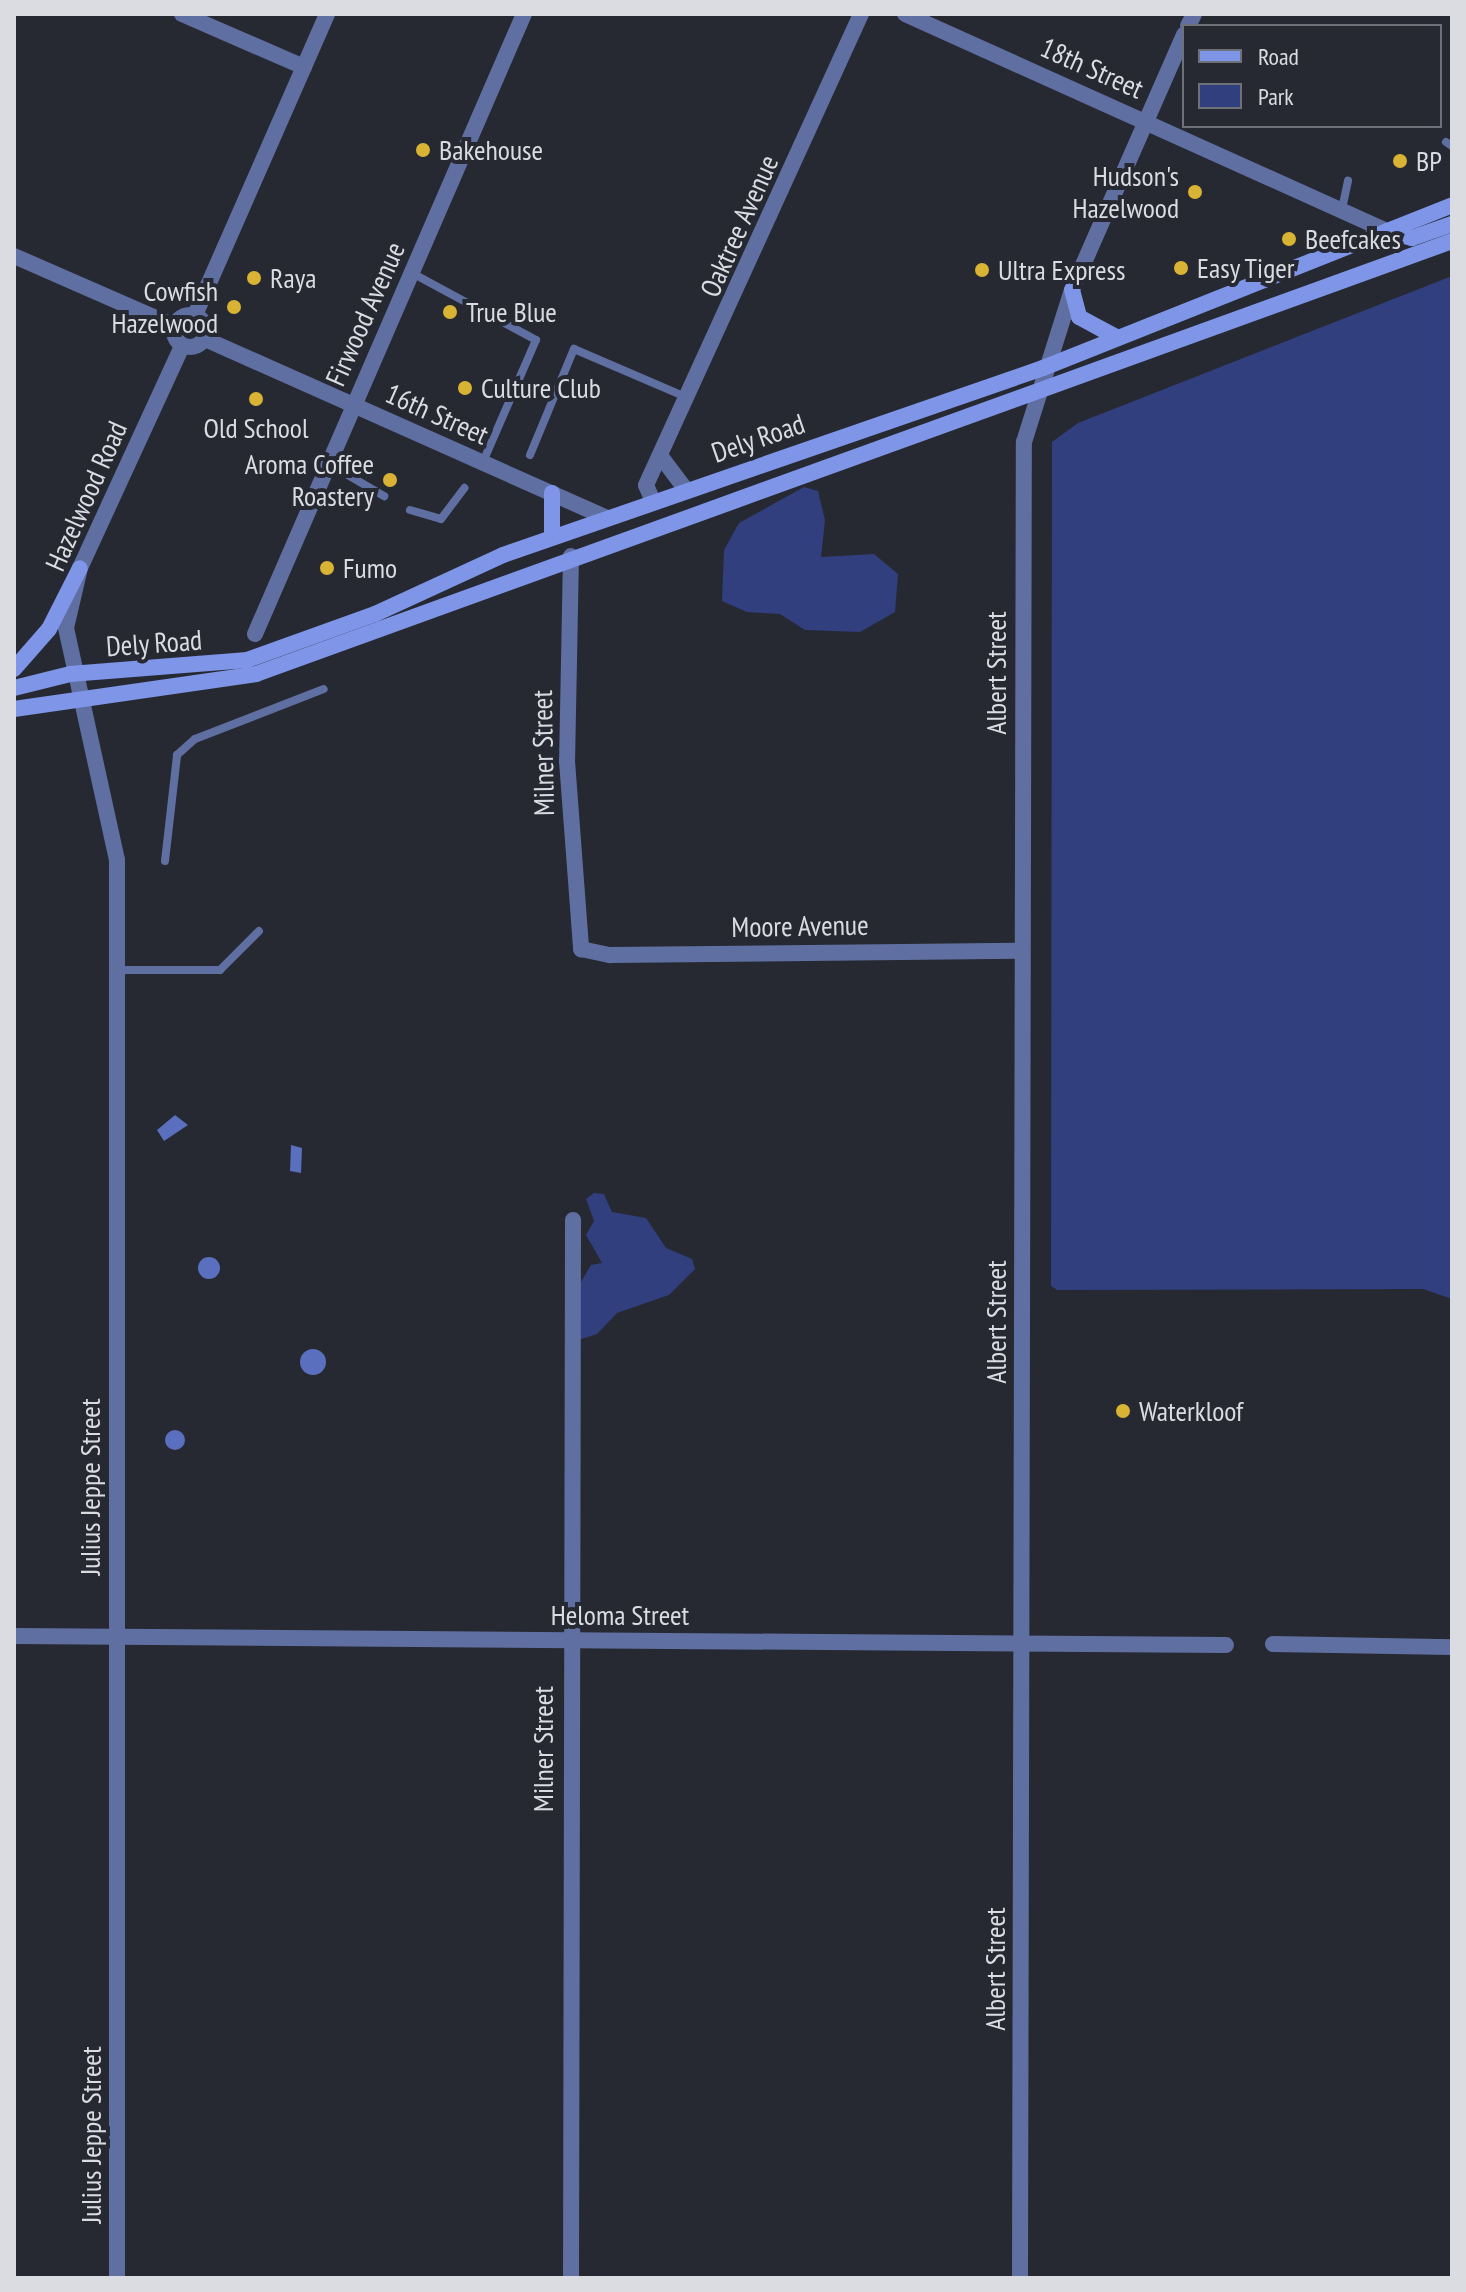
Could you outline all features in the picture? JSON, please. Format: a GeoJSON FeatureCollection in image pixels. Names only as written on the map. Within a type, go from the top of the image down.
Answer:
{"type":"FeatureCollection","features":[{"type":"Feature","properties":{"kind":"main road","name":"Dely Road"},"geometry":{"type":"LineString","coordinates":[[14,688],[70,674],[247,660],[605,517],[1043,368],[1452,205]]}},
{"type":"Feature","properties":{"kind":"main road"},"geometry":{"type":"LineString","coordinates":[[1387,231],[1412,238],[1452,224]]}},
{"type":"Feature","properties":{"kind":"main road","name":"Dely Road"},"geometry":{"type":"LineString","coordinates":[[14,709],[256,674],[571,556],[1035,394],[1452,241]]}},
{"type":"Feature","properties":{"kind":"main road"},"geometry":{"type":"LineString","coordinates":[[1072,290],[1079,317],[1118,338]]}},
{"type":"Feature","properties":{"kind":"main road"},"geometry":{"type":"LineString","coordinates":[[552,493],[552,537]]}},
{"type":"Feature","properties":{"kind":"main road"},"geometry":{"type":"LineString","coordinates":[[605,517],[628,523],[703,510]]}},
{"type":"Feature","properties":{"kind":"main road"},"geometry":{"type":"LineString","coordinates":[[14,669],[49,629],[80,568]]}},
{"type":"Feature","properties":{"kind":"street"},"geometry":{"type":"LineString","coordinates":[[182,14],[304,67]]}},
{"type":"Feature","properties":{"kind":"street"},"geometry":{"type":"LineString","coordinates":[[174,326],[195,315],[327,14]]}},
{"type":"Feature","properties":{"kind":"street","name":"Firwood Avenue"},"geometry":{"type":"LineString","coordinates":[[255,634],[524,14]]}},
{"type":"Feature","properties":{"kind":"street","name":"Oaktree Avenue"},"geometry":{"type":"LineString","coordinates":[[653,501],[646,485],[691,398],[861,14]]}},
{"type":"Feature","properties":{"kind":"street","name":"18th Street"},"geometry":{"type":"LineString","coordinates":[[905,14],[1387,231]]}},
{"type":"Feature","properties":{"kind":"street","name":"Albert Street"},"geometry":{"type":"LineString","coordinates":[[1020,2278],[1024,442],[1043,368],[1072,290],[1144,119],[1182,39]]}},
{"type":"Feature","properties":{"kind":"street"},"geometry":{"type":"LineString","coordinates":[[14,256],[174,326],[182,346],[205,339],[205,323],[195,315]]}},
{"type":"Feature","properties":{"kind":"street","name":"16th Street"},"geometry":{"type":"LineString","coordinates":[[205,339],[605,517]]}},
{"type":"Feature","properties":{"kind":"street","name":"Hazelwood Road"},"geometry":{"type":"LineString","coordinates":[[77,700],[70,674],[67,621],[80,568],[182,346]]}},
{"type":"Feature","properties":{"kind":"street"},"geometry":{"type":"LineString","coordinates":[[662,458],[686,490]]}},
{"type":"Feature","properties":{"kind":"street","name":"Milner Street"},"geometry":{"type":"LineString","coordinates":[[571,556],[567,761],[581,949]]}},
{"type":"Feature","properties":{"kind":"street","name":"Julius Jeppe Street"},"geometry":{"type":"LineString","coordinates":[[77,700],[114,834],[117,970],[117,2278]]}},
{"type":"Feature","properties":{"kind":"street","name":"Moore Avenue"},"geometry":{"type":"LineString","coordinates":[[581,949],[610,955],[1022,951]]}},
{"type":"Feature","properties":{"kind":"street","name":"Milner Street"},"geometry":{"type":"LineString","coordinates":[[571,2278],[568,1642],[573,1220]]}},
{"type":"Feature","properties":{"kind":"street","name":"Heloma Street"},"geometry":{"type":"LineString","coordinates":[[14,1636],[116,1634],[568,1642],[1022,1641],[1226,1645]]}},
{"type":"Feature","properties":{"kind":"street"},"geometry":{"type":"LineString","coordinates":[[1273,1644],[1452,1647]]}},
{"type":"Feature","properties":{"kind":"lane"},"geometry":{"type":"LineString","coordinates":[[1342,209],[1348,181]]}},
{"type":"Feature","properties":{"kind":"lane"},"geometry":{"type":"LineString","coordinates":[[411,273],[536,340],[483,462]]}},
{"type":"Feature","properties":{"kind":"lane"},"geometry":{"type":"LineString","coordinates":[[530,455],[574,349],[691,398]]}},
{"type":"Feature","properties":{"kind":"lane"},"geometry":{"type":"LineString","coordinates":[[329,464],[384,496]]}},
{"type":"Feature","properties":{"kind":"lane"},"geometry":{"type":"LineString","coordinates":[[410,510],[441,519],[464,488]]}},
{"type":"Feature","properties":{"kind":"lane"},"geometry":{"type":"LineString","coordinates":[[165,861],[177,755],[195,739],[324,689]]}},
{"type":"Feature","properties":{"kind":"lane"},"geometry":{"type":"LineString","coordinates":[[117,970],[220,970],[259,931]]}},
{"type":"Feature","properties":{"kind":"green space"},"geometry":{"type":"Polygon","coordinates":[[[1452,276],[1452,1299],[1423,1289],[1057,1290],[1051,1286],[1052,442],[1078,423],[1452,276]]]}},
{"type":"Feature","properties":{"kind":"green space"},"geometry":{"type":"Polygon","coordinates":[[[804,487],[818,491],[825,520],[821,557],[874,554],[898,574],[895,612],[860,632],[805,630],[780,614],[747,612],[722,601],[724,550],[739,523],[804,487]]]}},
{"type":"Feature","properties":{"kind":"green space"},"geometry":{"type":"Polygon","coordinates":[[[594,1193],[604,1194],[612,1212],[646,1218],[666,1248],[692,1259],[695,1269],[669,1295],[617,1313],[597,1334],[578,1340],[566,1307],[591,1265],[602,1263],[586,1235],[594,1221],[586,1199],[594,1193]]]}},
{"type":"Feature","properties":{"kind":"shaded area"},"geometry":{"type":"Polygon","coordinates":[[[175,1115],[188,1125],[164,1141],[157,1130],[175,1115]]]}},
{"type":"Feature","properties":{"kind":"shaded area"},"geometry":{"type":"Polygon","coordinates":[[[291,1145],[302,1148],[301,1173],[290,1171],[291,1145]]]}},
{"type":"Feature","properties":{"kind":"shaded area"},"geometry":{"type":"Polygon","coordinates":[[[209,1257],[217,1260],[220,1268],[217,1276],[209,1279],[201,1276],[198,1268],[201,1260],[209,1257]]]}},
{"type":"Feature","properties":{"kind":"shaded area"},"geometry":{"type":"Polygon","coordinates":[[[313,1349],[322,1353],[326,1362],[322,1371],[313,1375],[304,1371],[300,1362],[304,1353],[313,1349]]]}},
{"type":"Feature","properties":{"kind":"shaded area"},"geometry":{"type":"Polygon","coordinates":[[[175,1430],[182,1433],[185,1440],[182,1447],[175,1450],[168,1447],[165,1440],[168,1433],[175,1430]]]}},
{"type":"Feature","properties":{"kind":"place","name":"Bakehouse"},"geometry":{"type":"Point","coordinates":[423,150]}},
{"type":"Feature","properties":{"kind":"place","name":"BP"},"geometry":{"type":"Point","coordinates":[1400,161]}},
{"type":"Feature","properties":{"kind":"place","name":"Hudson's Hazelwood"},"geometry":{"type":"Point","coordinates":[1195,192]}},
{"type":"Feature","properties":{"kind":"place","name":"Beefcakes"},"geometry":{"type":"Point","coordinates":[1289,239]}},
{"type":"Feature","properties":{"kind":"place","name":"Easy Tiger"},"geometry":{"type":"Point","coordinates":[1181,268]}},
{"type":"Feature","properties":{"kind":"place","name":"Ultra Express"},"geometry":{"type":"Point","coordinates":[982,270]}},
{"type":"Feature","properties":{"kind":"place","name":"Raya"},"geometry":{"type":"Point","coordinates":[254,278]}},
{"type":"Feature","properties":{"kind":"place","name":"Cowfish Hazelwood"},"geometry":{"type":"Point","coordinates":[234,307]}},
{"type":"Feature","properties":{"kind":"place","name":"True Blue"},"geometry":{"type":"Point","coordinates":[450,312]}},
{"type":"Feature","properties":{"kind":"place","name":"Culture Club"},"geometry":{"type":"Point","coordinates":[465,388]}},
{"type":"Feature","properties":{"kind":"place","name":"Old School"},"geometry":{"type":"Point","coordinates":[256,399]}},
{"type":"Feature","properties":{"kind":"place","name":"Aroma Coffee Roastery"},"geometry":{"type":"Point","coordinates":[390,480]}},
{"type":"Feature","properties":{"kind":"place","name":"Fumo"},"geometry":{"type":"Point","coordinates":[327,568]}},
{"type":"Feature","properties":{"kind":"place","name":"Waterkloof"},"geometry":{"type":"Point","coordinates":[1123,1411]}}]}
